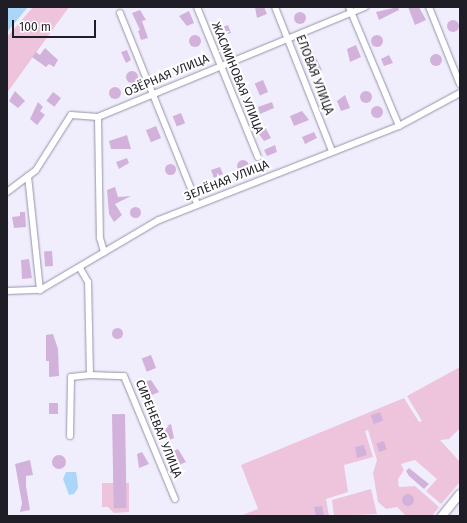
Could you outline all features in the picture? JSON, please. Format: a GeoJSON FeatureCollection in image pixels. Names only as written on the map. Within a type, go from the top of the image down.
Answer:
{"type":"FeatureCollection","features":[{"type":"Feature","properties":{"kind":"main road"},"geometry":{"type":"LineString","coordinates":[[442,516],[460,494]]}},
{"type":"Feature","properties":{"kind":"street","name":"ЖАСМИНОВАЯ УЛИЦА"},"geometry":{"type":"LineString","coordinates":[[197,7],[258,157]]}},
{"type":"Feature","properties":{"kind":"street","name":"ЕЛОВАЯ УЛИЦА"},"geometry":{"type":"LineString","coordinates":[[275,7],[332,151]]}},
{"type":"Feature","properties":{"kind":"street","name":"ОЗЁРНАЯ УЛИЦА"},"geometry":{"type":"LineString","coordinates":[[7,192],[36,170],[68,117],[75,115],[98,117],[288,39],[350,10],[364,7]]}},
{"type":"Feature","properties":{"kind":"street"},"geometry":{"type":"LineString","coordinates":[[429,7],[460,84]]}},
{"type":"Feature","properties":{"kind":"street"},"geometry":{"type":"LineString","coordinates":[[350,10],[399,126]]}},
{"type":"Feature","properties":{"kind":"street"},"geometry":{"type":"LineString","coordinates":[[120,13],[154,94],[197,204]]}},
{"type":"Feature","properties":{"kind":"street","name":"ЗЕЛЁНАЯ УЛИЦА"},"geometry":{"type":"LineString","coordinates":[[7,291],[40,290],[80,268],[104,252],[159,220],[399,126],[460,93]]}},
{"type":"Feature","properties":{"kind":"street"},"geometry":{"type":"LineString","coordinates":[[98,117],[100,238],[104,252]]}},
{"type":"Feature","properties":{"kind":"street"},"geometry":{"type":"LineString","coordinates":[[28,176],[40,290]]}},
{"type":"Feature","properties":{"kind":"street"},"geometry":{"type":"LineString","coordinates":[[70,436],[71,377],[90,375],[88,282],[80,268]]}},
{"type":"Feature","properties":{"kind":"street","name":"СИРЕНЕВАЯ УЛИЦА"},"geometry":{"type":"LineString","coordinates":[[90,375],[124,376],[175,499]]}},
{"type":"Feature","properties":{"kind":"shaded area"},"geometry":{"type":"Polygon","coordinates":[[[33,7],[69,7],[7,93],[7,37],[33,7]]]}},
{"type":"Feature","properties":{"kind":"shaded area"},"geometry":{"type":"Polygon","coordinates":[[[460,367],[460,428],[449,439],[440,440],[460,462],[460,482],[441,504],[426,491],[437,479],[415,460],[401,464],[404,470],[398,479],[399,487],[415,486],[439,507],[432,516],[406,516],[397,507],[386,509],[378,502],[373,473],[377,460],[368,430],[365,431],[373,457],[344,465],[348,492],[326,499],[329,516],[240,516],[258,509],[241,465],[404,398],[419,422],[422,421],[407,396],[460,367]]]}},
{"type":"Feature","properties":{"kind":"shaded area"},"geometry":{"type":"Polygon","coordinates":[[[102,483],[129,483],[129,512],[114,513],[108,507],[102,507],[102,483]]]}},
{"type":"Feature","properties":{"kind":"shaded area"},"geometry":{"type":"Polygon","coordinates":[[[371,489],[377,514],[334,516],[332,500],[371,489]]]}},
{"type":"Feature","properties":{"kind":"water"},"geometry":{"type":"Polygon","coordinates":[[[7,7],[28,7],[7,32],[7,7]]]}},
{"type":"Feature","properties":{"kind":"water"},"geometry":{"type":"Polygon","coordinates":[[[66,472],[76,472],[78,488],[74,494],[69,495],[63,479],[66,472]]]}},
{"type":"Feature","properties":{"kind":"building"},"geometry":{"type":"Polygon","coordinates":[[[255,7],[264,7],[267,14],[257,18],[255,7]]]}},
{"type":"Feature","properties":{"kind":"building"},"geometry":{"type":"Polygon","coordinates":[[[398,7],[399,10],[379,20],[376,12],[398,7]]]}},
{"type":"Feature","properties":{"kind":"building"},"geometry":{"type":"Polygon","coordinates":[[[408,7],[419,7],[426,20],[415,25],[408,7]]]}},
{"type":"Feature","properties":{"kind":"building"},"geometry":{"type":"Polygon","coordinates":[[[140,10],[146,20],[142,21],[148,38],[141,40],[138,31],[140,30],[132,13],[140,10]]]}},
{"type":"Feature","properties":{"kind":"building"},"geometry":{"type":"Polygon","coordinates":[[[189,11],[194,23],[187,26],[179,16],[189,11]]]}},
{"type":"Feature","properties":{"kind":"building"},"geometry":{"type":"Polygon","coordinates":[[[298,12],[302,12],[306,18],[302,24],[298,24],[294,20],[294,16],[298,12]]]}},
{"type":"Feature","properties":{"kind":"building"},"geometry":{"type":"Polygon","coordinates":[[[453,20],[457,22],[459,26],[457,30],[453,32],[449,30],[447,26],[449,22],[453,20]]]}},
{"type":"Feature","properties":{"kind":"building"},"geometry":{"type":"Polygon","coordinates":[[[219,24],[220,28],[228,25],[231,33],[221,36],[217,34],[214,26],[219,24]]]}},
{"type":"Feature","properties":{"kind":"building"},"geometry":{"type":"Polygon","coordinates":[[[193,35],[197,35],[201,41],[197,47],[193,47],[189,43],[189,39],[193,35]]]}},
{"type":"Feature","properties":{"kind":"building"},"geometry":{"type":"Polygon","coordinates":[[[375,35],[379,35],[383,41],[379,47],[375,47],[371,43],[371,39],[375,35]]]}},
{"type":"Feature","properties":{"kind":"building"},"geometry":{"type":"Polygon","coordinates":[[[307,39],[322,70],[314,74],[299,46],[307,39]]]}},
{"type":"Feature","properties":{"kind":"building"},"geometry":{"type":"Polygon","coordinates":[[[356,45],[361,57],[350,62],[347,49],[356,45]]]}},
{"type":"Feature","properties":{"kind":"building"},"geometry":{"type":"Polygon","coordinates":[[[45,48],[58,60],[54,67],[49,64],[46,67],[32,57],[36,52],[40,55],[45,48]]]}},
{"type":"Feature","properties":{"kind":"building"},"geometry":{"type":"Polygon","coordinates":[[[127,50],[131,60],[126,63],[121,52],[127,50]]]}},
{"type":"Feature","properties":{"kind":"building"},"geometry":{"type":"Polygon","coordinates":[[[436,54],[440,56],[442,60],[440,64],[436,66],[432,64],[430,60],[432,56],[436,54]]]}},
{"type":"Feature","properties":{"kind":"building"},"geometry":{"type":"Polygon","coordinates":[[[389,55],[393,63],[384,66],[381,59],[389,55]]]}},
{"type":"Feature","properties":{"kind":"building"},"geometry":{"type":"Polygon","coordinates":[[[130,71],[134,71],[138,77],[134,83],[130,83],[126,79],[126,75],[130,71]]]}},
{"type":"Feature","properties":{"kind":"building"},"geometry":{"type":"Polygon","coordinates":[[[263,80],[268,92],[260,95],[255,84],[263,80]]]}},
{"type":"Feature","properties":{"kind":"building"},"geometry":{"type":"Polygon","coordinates":[[[113,87],[117,87],[121,93],[117,99],[113,99],[109,95],[109,91],[113,87]]]}},
{"type":"Feature","properties":{"kind":"building"},"geometry":{"type":"Polygon","coordinates":[[[15,91],[25,101],[18,108],[9,101],[15,91]]]}},
{"type":"Feature","properties":{"kind":"building"},"geometry":{"type":"Polygon","coordinates":[[[364,91],[368,91],[372,97],[368,103],[364,103],[360,99],[360,95],[364,91]]]}},
{"type":"Feature","properties":{"kind":"building"},"geometry":{"type":"Polygon","coordinates":[[[53,92],[61,98],[54,107],[46,101],[53,92]]]}},
{"type":"Feature","properties":{"kind":"building"},"geometry":{"type":"Polygon","coordinates":[[[345,95],[350,108],[341,111],[337,101],[345,95]]]}},
{"type":"Feature","properties":{"kind":"building"},"geometry":{"type":"Polygon","coordinates":[[[38,102],[43,107],[40,111],[45,115],[37,125],[30,119],[38,102]]]}},
{"type":"Feature","properties":{"kind":"building"},"geometry":{"type":"Polygon","coordinates":[[[272,102],[274,108],[260,114],[258,107],[272,102]]]}},
{"type":"Feature","properties":{"kind":"building"},"geometry":{"type":"Polygon","coordinates":[[[379,106],[382,107],[382,117],[375,118],[372,117],[371,110],[372,107],[379,106]]]}},
{"type":"Feature","properties":{"kind":"building"},"geometry":{"type":"Polygon","coordinates":[[[302,111],[309,120],[294,126],[290,116],[302,111]]]}},
{"type":"Feature","properties":{"kind":"building"},"geometry":{"type":"Polygon","coordinates":[[[181,113],[185,123],[177,127],[173,116],[181,113]]]}},
{"type":"Feature","properties":{"kind":"building"},"geometry":{"type":"Polygon","coordinates":[[[264,125],[271,138],[264,141],[255,129],[264,125]]]}},
{"type":"Feature","properties":{"kind":"building"},"geometry":{"type":"Polygon","coordinates":[[[156,126],[161,138],[151,142],[146,130],[156,126]]]}},
{"type":"Feature","properties":{"kind":"building"},"geometry":{"type":"Polygon","coordinates":[[[314,132],[317,138],[305,144],[302,137],[314,132]]]}},
{"type":"Feature","properties":{"kind":"building"},"geometry":{"type":"Polygon","coordinates":[[[127,135],[131,149],[111,149],[109,141],[127,135]]]}},
{"type":"Feature","properties":{"kind":"building"},"geometry":{"type":"Polygon","coordinates":[[[275,145],[277,152],[267,156],[264,150],[275,145]]]}},
{"type":"Feature","properties":{"kind":"building"},"geometry":{"type":"Polygon","coordinates":[[[127,158],[129,163],[119,169],[116,162],[127,158]]]}},
{"type":"Feature","properties":{"kind":"building"},"geometry":{"type":"Polygon","coordinates":[[[241,160],[245,160],[249,166],[245,172],[241,172],[237,168],[237,164],[241,160]]]}},
{"type":"Feature","properties":{"kind":"building"},"geometry":{"type":"Polygon","coordinates":[[[168,164],[172,164],[174,165],[174,173],[168,174],[165,171],[165,167],[168,164]]]}},
{"type":"Feature","properties":{"kind":"building"},"geometry":{"type":"Polygon","coordinates":[[[220,167],[223,174],[214,178],[211,170],[220,167]]]}},
{"type":"Feature","properties":{"kind":"building"},"geometry":{"type":"Polygon","coordinates":[[[115,187],[118,197],[131,196],[115,204],[122,215],[114,222],[109,214],[107,190],[115,187]]]}},
{"type":"Feature","properties":{"kind":"building"},"geometry":{"type":"Polygon","coordinates":[[[135,206],[139,208],[141,212],[139,216],[135,218],[131,216],[129,212],[131,208],[135,206]]]}},
{"type":"Feature","properties":{"kind":"building"},"geometry":{"type":"Polygon","coordinates":[[[20,212],[25,212],[26,227],[14,228],[12,217],[20,216],[20,212]]]}},
{"type":"Feature","properties":{"kind":"building"},"geometry":{"type":"Polygon","coordinates":[[[52,251],[53,266],[45,267],[44,252],[52,251]]]}},
{"type":"Feature","properties":{"kind":"building"},"geometry":{"type":"Polygon","coordinates":[[[29,259],[32,278],[22,279],[21,260],[29,259]]]}},
{"type":"Feature","properties":{"kind":"building"},"geometry":{"type":"Polygon","coordinates":[[[115,328],[119,328],[121,329],[121,337],[115,338],[112,335],[112,331],[115,328]]]}},
{"type":"Feature","properties":{"kind":"building"},"geometry":{"type":"Polygon","coordinates":[[[53,334],[58,349],[59,376],[49,377],[49,361],[46,361],[46,335],[53,334]]]}},
{"type":"Feature","properties":{"kind":"building"},"geometry":{"type":"Polygon","coordinates":[[[151,355],[156,368],[147,372],[142,359],[151,355]]]}},
{"type":"Feature","properties":{"kind":"building"},"geometry":{"type":"Polygon","coordinates":[[[151,380],[159,392],[150,396],[143,390],[147,389],[144,382],[151,380]]]}},
{"type":"Feature","properties":{"kind":"building"},"geometry":{"type":"Polygon","coordinates":[[[49,403],[58,403],[58,414],[49,414],[49,403]]]}},
{"type":"Feature","properties":{"kind":"building"},"geometry":{"type":"Polygon","coordinates":[[[380,412],[383,420],[374,424],[371,416],[380,412]]]}},
{"type":"Feature","properties":{"kind":"building"},"geometry":{"type":"Polygon","coordinates":[[[112,414],[125,414],[127,508],[114,508],[112,414]]]}},
{"type":"Feature","properties":{"kind":"building"},"geometry":{"type":"Polygon","coordinates":[[[171,424],[174,438],[167,441],[160,429],[171,424]]]}},
{"type":"Feature","properties":{"kind":"building"},"geometry":{"type":"Polygon","coordinates":[[[384,441],[387,450],[379,452],[376,443],[384,441]]]}},
{"type":"Feature","properties":{"kind":"building"},"geometry":{"type":"Polygon","coordinates":[[[364,445],[367,455],[357,458],[355,447],[364,445]]]}},
{"type":"Feature","properties":{"kind":"building"},"geometry":{"type":"Polygon","coordinates":[[[178,449],[186,462],[177,466],[171,452],[178,449]]]}},
{"type":"Feature","properties":{"kind":"building"},"geometry":{"type":"Polygon","coordinates":[[[142,452],[149,464],[139,468],[137,454],[142,452]]]}},
{"type":"Feature","properties":{"kind":"building"},"geometry":{"type":"Polygon","coordinates":[[[59,455],[64,457],[66,462],[64,467],[59,469],[54,467],[52,462],[54,457],[59,455]]]}},
{"type":"Feature","properties":{"kind":"building"},"geometry":{"type":"Polygon","coordinates":[[[30,460],[33,475],[26,476],[26,486],[30,510],[20,512],[22,503],[15,464],[30,460]]]}},
{"type":"Feature","properties":{"kind":"building"},"geometry":{"type":"Polygon","coordinates":[[[409,468],[429,484],[424,489],[409,476],[406,471],[409,468]]]}},
{"type":"Feature","properties":{"kind":"building"},"geometry":{"type":"Polygon","coordinates":[[[406,494],[410,494],[414,500],[410,506],[406,506],[402,502],[402,498],[406,494]]]}},
{"type":"Feature","properties":{"kind":"building"},"geometry":{"type":"Polygon","coordinates":[[[322,506],[324,515],[316,516],[314,507],[322,506]]]}}]}
